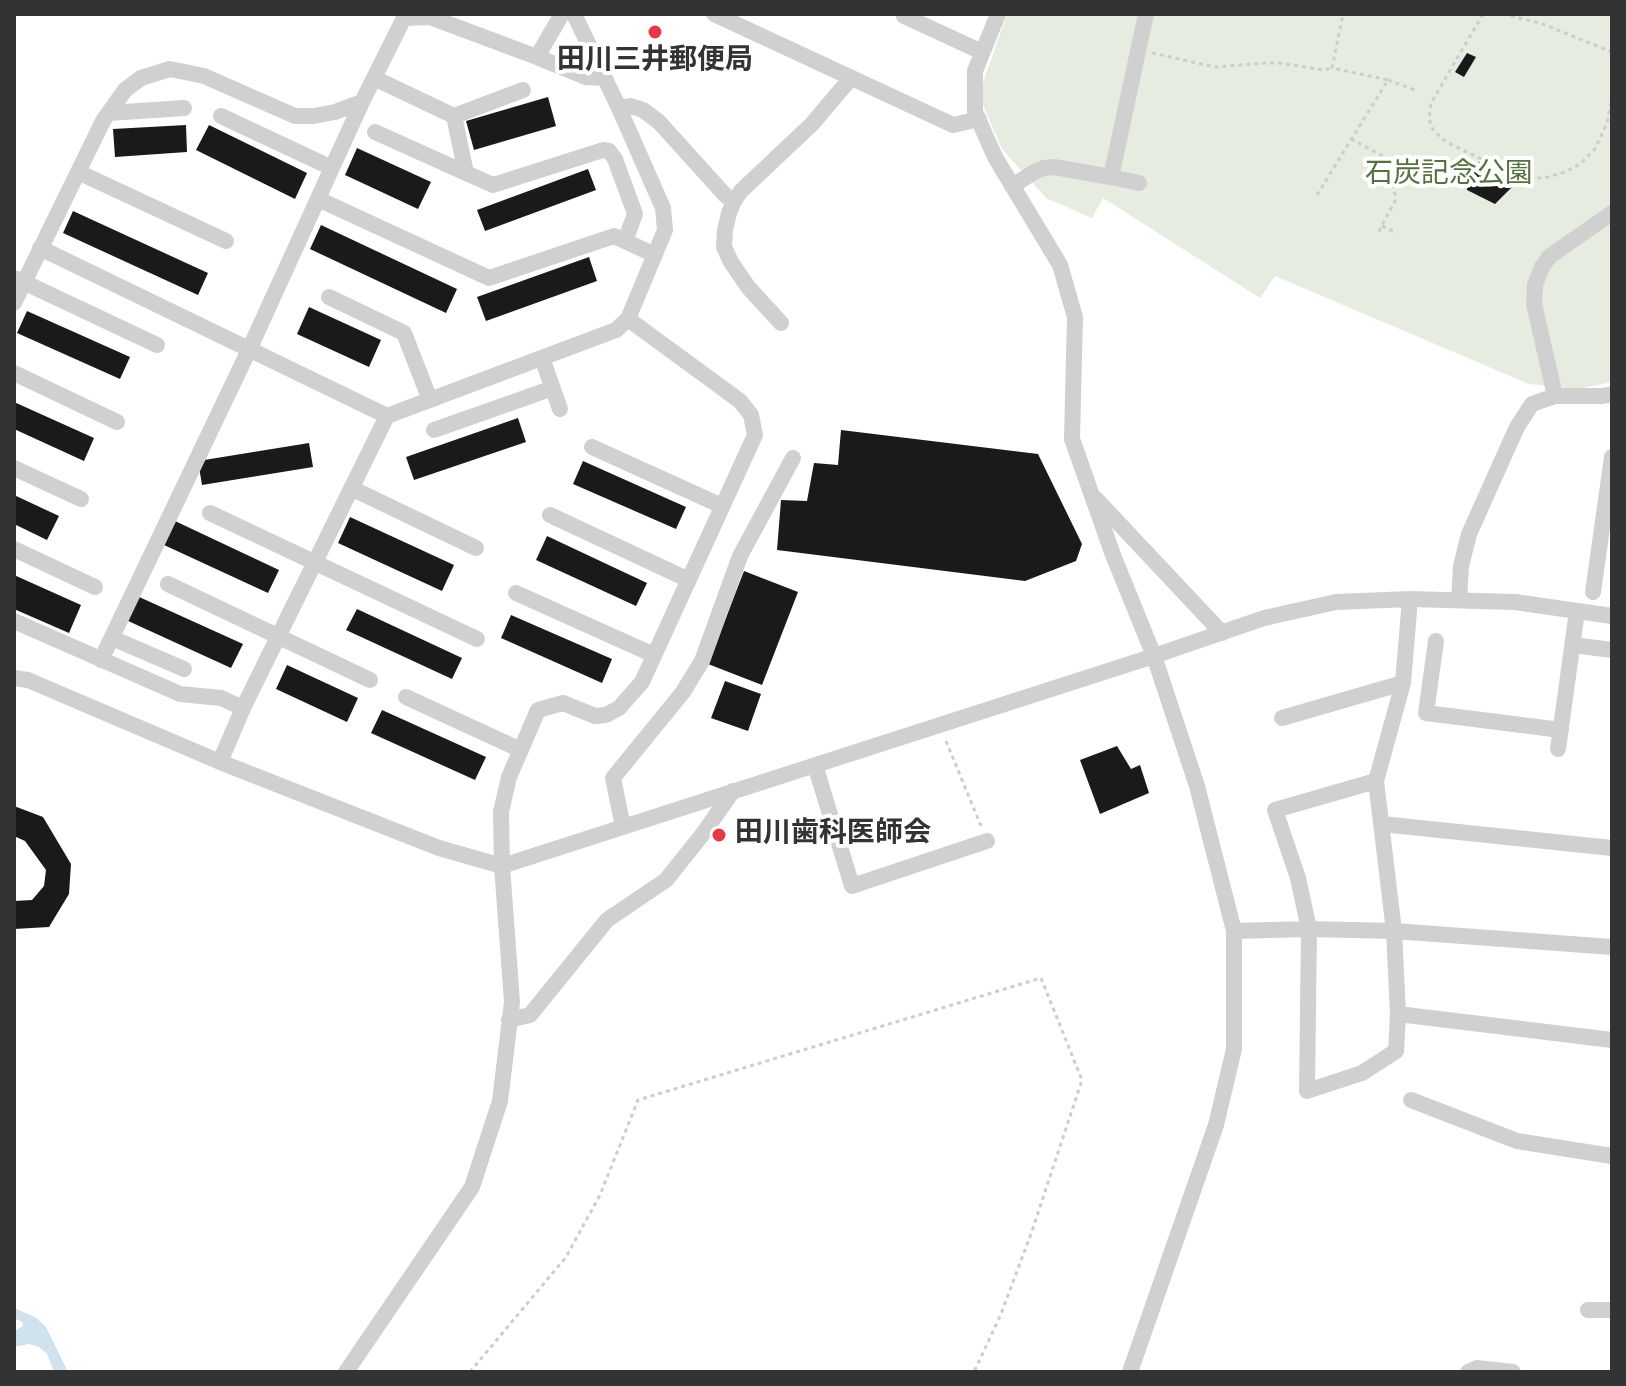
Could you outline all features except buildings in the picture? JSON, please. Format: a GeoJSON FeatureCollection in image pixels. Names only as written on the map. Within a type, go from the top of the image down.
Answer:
{"type":"FeatureCollection","features":[{"type":"Feature","properties":{"kind":"street"},"geometry":{"type":"LineString","coordinates":[[537,57],[562,14]]}},
{"type":"Feature","properties":{"kind":"street"},"geometry":{"type":"LineString","coordinates":[[220,762],[243,708],[387,416],[616,330],[628,319],[665,230],[663,208],[574,14]]}},
{"type":"Feature","properties":{"kind":"street"},"geometry":{"type":"LineString","coordinates":[[714,14],[953,125],[979,119]]}},
{"type":"Feature","properties":{"kind":"street"},"geometry":{"type":"LineString","coordinates":[[998,14],[975,71],[975,112],[995,157],[1060,265],[1075,317],[1072,439],[1113,555],[1154,656],[1198,790],[1234,931],[1234,1049],[1216,1125],[1130,1372]]}},
{"type":"Feature","properties":{"kind":"street"},"geometry":{"type":"LineString","coordinates":[[1111,177],[1146,14]]}},
{"type":"Feature","properties":{"kind":"street"},"geometry":{"type":"LineString","coordinates":[[904,16],[982,52]]}},
{"type":"Feature","properties":{"kind":"street"},"geometry":{"type":"LineString","coordinates":[[101,660],[404,18],[430,17],[586,77],[604,78]]}},
{"type":"Feature","properties":{"kind":"street"},"geometry":{"type":"LineString","coordinates":[[14,303],[19,280],[40,248],[109,113],[125,90],[141,78],[170,69],[204,76],[295,116],[335,112],[362,102]]}},
{"type":"Feature","properties":{"kind":"street"},"geometry":{"type":"LineString","coordinates":[[374,78],[454,116],[523,90]]}},
{"type":"Feature","properties":{"kind":"street"},"geometry":{"type":"LineString","coordinates":[[781,323],[731,262],[724,247],[725,230],[734,201],[741,191],[812,124],[851,78]]}},
{"type":"Feature","properties":{"kind":"street"},"geometry":{"type":"LineString","coordinates":[[619,108],[631,106],[643,110],[659,122],[734,201]]}},
{"type":"Feature","properties":{"kind":"street"},"geometry":{"type":"LineString","coordinates":[[109,113],[184,108]]}},
{"type":"Feature","properties":{"kind":"street"},"geometry":{"type":"LineString","coordinates":[[221,116],[332,168]]}},
{"type":"Feature","properties":{"kind":"street"},"geometry":{"type":"LineString","coordinates":[[454,116],[466,173]]}},
{"type":"Feature","properties":{"kind":"street"},"geometry":{"type":"LineString","coordinates":[[375,132],[493,185],[603,150],[609,151],[615,159],[635,214],[625,241]]}},
{"type":"Feature","properties":{"kind":"street"},"geometry":{"type":"LineString","coordinates":[[1012,186],[1036,171],[1054,167],[1139,183]]}},
{"type":"Feature","properties":{"kind":"street"},"geometry":{"type":"LineString","coordinates":[[78,172],[226,241]]}},
{"type":"Feature","properties":{"kind":"street"},"geometry":{"type":"LineString","coordinates":[[318,199],[489,278],[614,236],[655,255]]}},
{"type":"Feature","properties":{"kind":"street"},"geometry":{"type":"LineString","coordinates":[[1555,396],[1534,304],[1535,285],[1550,256],[1612,213]]}},
{"type":"Feature","properties":{"kind":"street"},"geometry":{"type":"LineString","coordinates":[[40,248],[387,416]]}},
{"type":"Feature","properties":{"kind":"street"},"geometry":{"type":"LineString","coordinates":[[19,280],[157,345]]}},
{"type":"Feature","properties":{"kind":"street"},"geometry":{"type":"LineString","coordinates":[[329,297],[404,333],[430,400]]}},
{"type":"Feature","properties":{"kind":"street"},"geometry":{"type":"LineString","coordinates":[[346,1372],[472,1187],[500,1101],[512,1002],[501,812],[509,777],[538,710],[563,703],[595,716],[606,715],[619,708],[642,682],[755,435],[751,415],[740,401],[628,319]]}},
{"type":"Feature","properties":{"kind":"street"},"geometry":{"type":"LineString","coordinates":[[542,358],[560,409]]}},
{"type":"Feature","properties":{"kind":"street"},"geometry":{"type":"LineString","coordinates":[[14,373],[117,422]]}},
{"type":"Feature","properties":{"kind":"street"},"geometry":{"type":"LineString","coordinates":[[434,430],[553,388]]}},
{"type":"Feature","properties":{"kind":"street"},"geometry":{"type":"LineString","coordinates":[[1459,600],[1461,566],[1469,534],[1517,427],[1532,404],[1555,396],[1612,394]]}},
{"type":"Feature","properties":{"kind":"street"},"geometry":{"type":"LineString","coordinates":[[592,447],[722,506]]}},
{"type":"Feature","properties":{"kind":"street"},"geometry":{"type":"LineString","coordinates":[[1593,592],[1612,457]]}},
{"type":"Feature","properties":{"kind":"street"},"geometry":{"type":"LineString","coordinates":[[623,827],[613,778],[683,692],[702,661],[740,556],[793,458]]}},
{"type":"Feature","properties":{"kind":"street"},"geometry":{"type":"LineString","coordinates":[[14,468],[81,499]]}},
{"type":"Feature","properties":{"kind":"street"},"geometry":{"type":"LineString","coordinates":[[351,488],[476,548]]}},
{"type":"Feature","properties":{"kind":"street"},"geometry":{"type":"LineString","coordinates":[[1092,495],[1222,633]]}},
{"type":"Feature","properties":{"kind":"street"},"geometry":{"type":"LineString","coordinates":[[210,513],[477,639]]}},
{"type":"Feature","properties":{"kind":"street"},"geometry":{"type":"LineString","coordinates":[[550,515],[689,580]]}},
{"type":"Feature","properties":{"kind":"street"},"geometry":{"type":"LineString","coordinates":[[14,549],[95,587]]}},
{"type":"Feature","properties":{"kind":"street"},"geometry":{"type":"LineString","coordinates":[[168,584],[370,680]]}},
{"type":"Feature","properties":{"kind":"street"},"geometry":{"type":"LineString","coordinates":[[516,593],[654,655]]}},
{"type":"Feature","properties":{"kind":"street"},"geometry":{"type":"LineString","coordinates":[[1376,781],[1275,810],[1298,878],[1309,929],[1307,1091],[1362,1073],[1396,1051],[1398,1014],[1394,931],[1376,781],[1403,683],[1410,599]]}},
{"type":"Feature","properties":{"kind":"street"},"geometry":{"type":"LineString","coordinates":[[14,678],[28,680],[220,762],[439,848],[502,866],[1264,618],[1336,602],[1410,599],[1515,602],[1612,616]]}},
{"type":"Feature","properties":{"kind":"street"},"geometry":{"type":"LineString","coordinates":[[1558,749],[1577,611]]}},
{"type":"Feature","properties":{"kind":"street"},"geometry":{"type":"LineString","coordinates":[[14,621],[180,694],[221,698],[243,708]]}},
{"type":"Feature","properties":{"kind":"street"},"geometry":{"type":"LineString","coordinates":[[112,638],[184,669]]}},
{"type":"Feature","properties":{"kind":"street"},"geometry":{"type":"LineString","coordinates":[[1436,641],[1426,713],[1561,730]]}},
{"type":"Feature","properties":{"kind":"street"},"geometry":{"type":"LineString","coordinates":[[1573,645],[1612,650]]}},
{"type":"Feature","properties":{"kind":"street"},"geometry":{"type":"LineString","coordinates":[[1282,718],[1403,683]]}},
{"type":"Feature","properties":{"kind":"street"},"geometry":{"type":"LineString","coordinates":[[406,697],[521,750]]}},
{"type":"Feature","properties":{"kind":"street"},"geometry":{"type":"LineString","coordinates":[[815,765],[852,886],[987,841]]}},
{"type":"Feature","properties":{"kind":"street"},"geometry":{"type":"LineString","coordinates":[[509,1020],[530,1015],[607,920],[666,880],[733,791]]}},
{"type":"Feature","properties":{"kind":"street"},"geometry":{"type":"LineString","coordinates":[[1382,824],[1612,848]]}},
{"type":"Feature","properties":{"kind":"street"},"geometry":{"type":"LineString","coordinates":[[1234,931],[1394,931],[1612,947]]}},
{"type":"Feature","properties":{"kind":"street"},"geometry":{"type":"LineString","coordinates":[[1398,1014],[1612,1040]]}},
{"type":"Feature","properties":{"kind":"street"},"geometry":{"type":"LineString","coordinates":[[1411,1100],[1517,1141],[1612,1156]]}},
{"type":"Feature","properties":{"kind":"street"},"geometry":{"type":"LineString","coordinates":[[1588,1310],[1612,1310]]}},
{"type":"Feature","properties":{"kind":"street"},"geometry":{"type":"LineString","coordinates":[[1468,1372],[1477,1368],[1513,1372]]}},
{"type":"Feature","properties":{"kind":"path"},"geometry":{"type":"LineString","coordinates":[[1332,68],[1343,14]]}},
{"type":"Feature","properties":{"kind":"path"},"geometry":{"type":"LineString","coordinates":[[1483,14],[1431,103],[1429,119],[1433,130],[1446,142],[1515,175],[1530,179],[1548,177],[1580,164],[1595,149],[1607,123],[1612,99]]}},
{"type":"Feature","properties":{"kind":"path"},"geometry":{"type":"LineString","coordinates":[[1503,14],[1549,26],[1612,52]]}},
{"type":"Feature","properties":{"kind":"path"},"geometry":{"type":"LineString","coordinates":[[1152,53],[1215,67],[1279,63],[1324,70],[1332,68],[1388,80],[1415,90]]}},
{"type":"Feature","properties":{"kind":"path"},"geometry":{"type":"LineString","coordinates":[[1317,195],[1388,80]]}},
{"type":"Feature","properties":{"kind":"path"},"geometry":{"type":"LineString","coordinates":[[1351,139],[1394,162],[1390,170],[1396,199],[1377,235]]}},
{"type":"Feature","properties":{"kind":"path"},"geometry":{"type":"LineString","coordinates":[[1382,226],[1397,233]]}},
{"type":"Feature","properties":{"kind":"path"},"geometry":{"type":"LineString","coordinates":[[940,725],[987,841]]}},
{"type":"Feature","properties":{"kind":"path"},"geometry":{"type":"LineString","coordinates":[[470,1372],[566,1257],[600,1195],[638,1100],[1041,978],[1082,1080],[1012,1287],[974,1372]]}},
{"type":"Feature","properties":{"kind":"green space","name":"石炭記念公園"},"geometry":{"type":"Polygon","coordinates":[[[1007,14],[1612,14],[1612,382],[1578,389],[1529,384],[1275,276],[1260,298],[1103,198],[1092,218],[1046,198],[1002,149],[983,105],[983,83],[1007,14]]]}},
{"type":"Feature","properties":{"kind":"water"},"geometry":{"type":"Polygon","coordinates":[[[14,1308],[35,1317],[46,1327],[68,1372],[54,1372],[47,1354],[39,1347],[29,1344],[14,1347],[14,1331],[23,1326],[14,1318],[14,1308]]]}},
{"type":"Feature","properties":{"kind":"place","name":"田川三井郵便局"},"geometry":{"type":"Point","coordinates":[655,32]}},
{"type":"Feature","properties":{"kind":"place","name":"田川歯科医師会"},"geometry":{"type":"Point","coordinates":[719,835]}}]}
